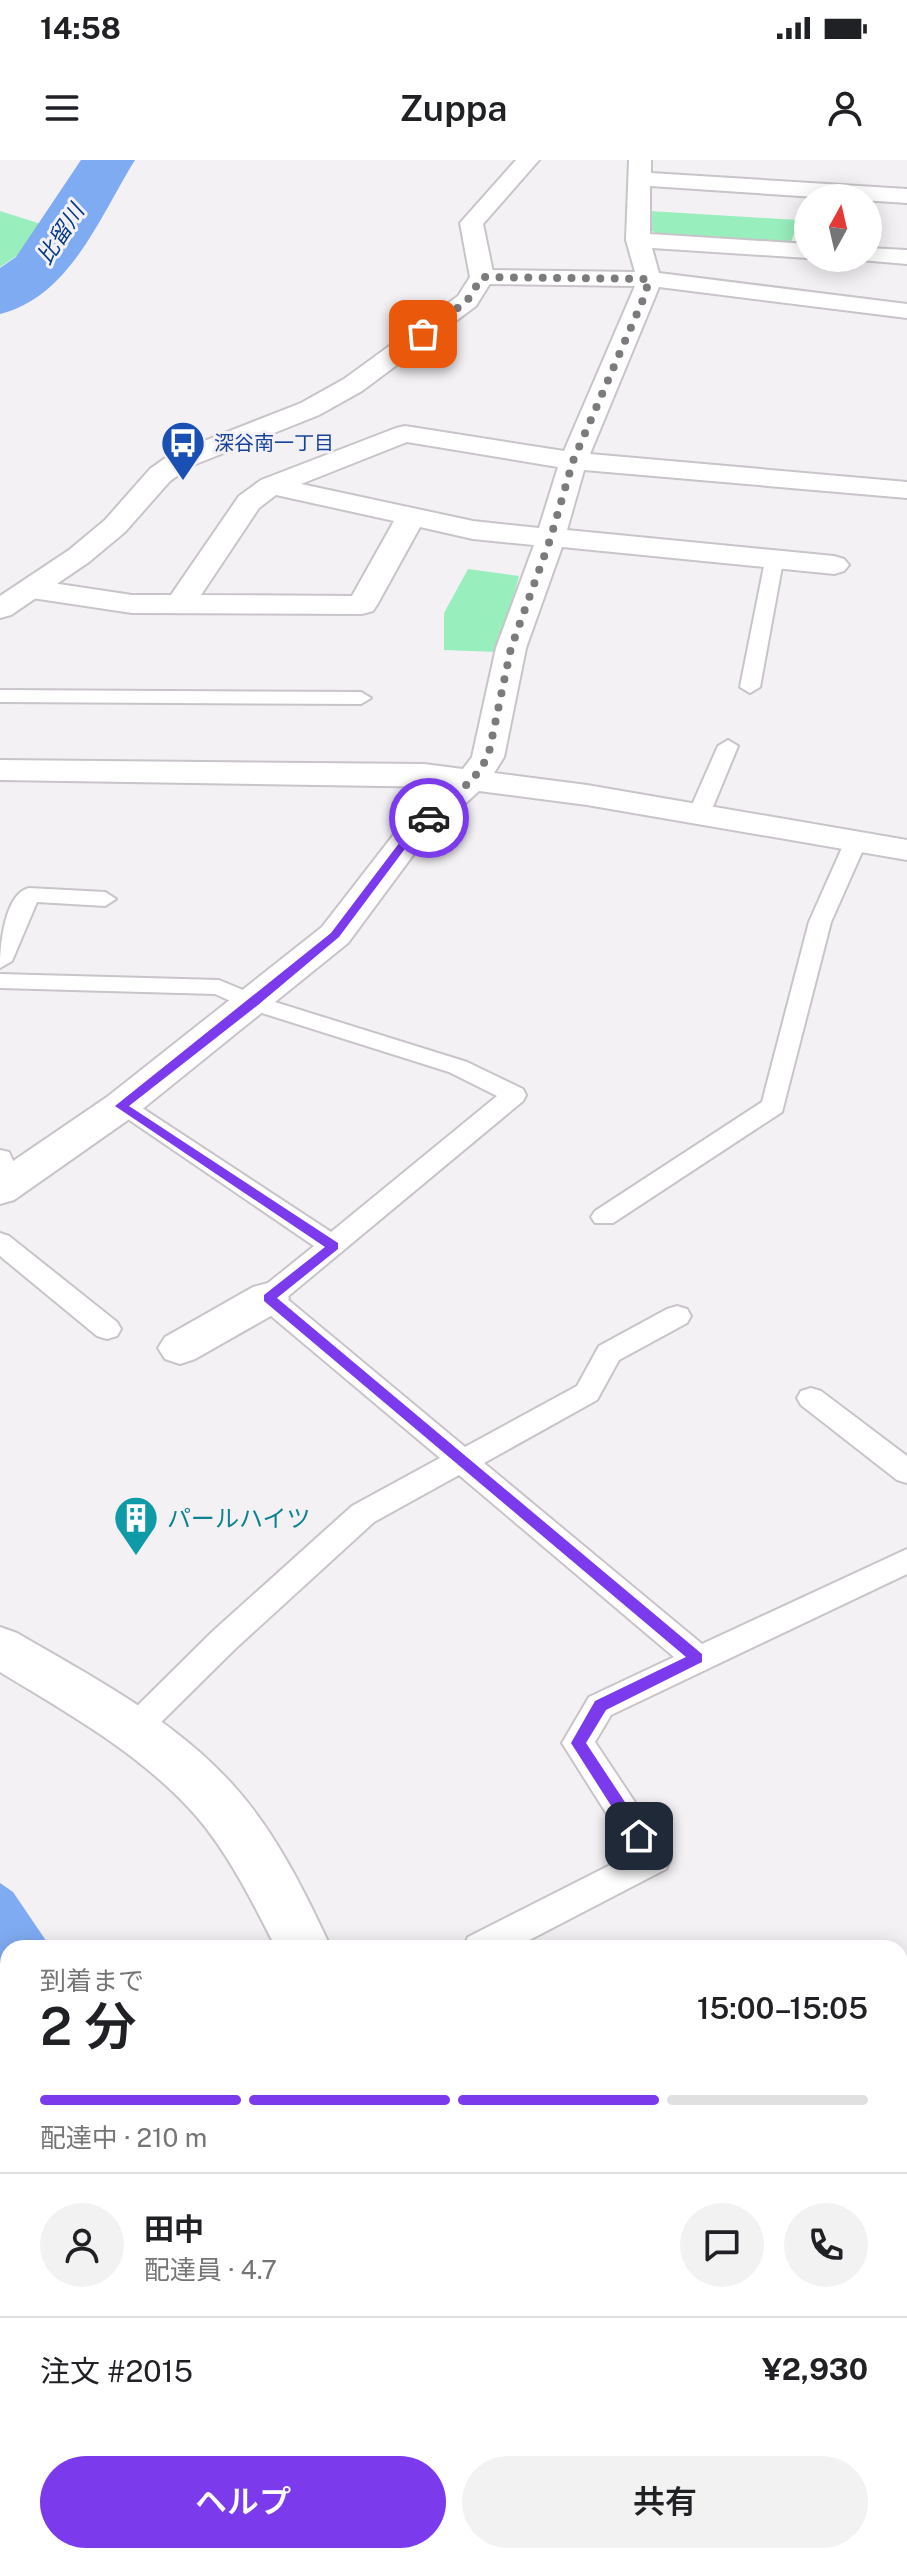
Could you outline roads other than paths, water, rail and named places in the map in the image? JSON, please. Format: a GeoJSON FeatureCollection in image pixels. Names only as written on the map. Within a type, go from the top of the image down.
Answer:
{"type":"FeatureCollection","features":[{"type":"Feature","properties":{"kind":"street"},"geometry":{"type":"LineString","coordinates":[[0,609],[32,589],[115,526],[160,475],[181,460],[310,409],[353,385],[467,301],[482,277],[471,223],[528,160]]}},
{"type":"Feature","properties":{"kind":"street"},"geometry":{"type":"LineString","coordinates":[[3,1177],[121,1106],[254,1003],[335,935],[410,836],[473,779],[488,757],[511,648],[550,540],[573,461],[645,295],[649,279],[638,240],[639,170],[907,196]]}},
{"type":"Feature","properties":{"kind":"street"},"geometry":{"type":"LineString","coordinates":[[638,240],[794,250]]}},
{"type":"Feature","properties":{"kind":"street"},"geometry":{"type":"LineString","coordinates":[[882,256],[907,257]]}},
{"type":"Feature","properties":{"kind":"street"},"geometry":{"type":"LineString","coordinates":[[482,277],[649,279],[907,311]]}},
{"type":"Feature","properties":{"kind":"street"},"geometry":{"type":"LineString","coordinates":[[180,604],[249,502],[271,486],[405,434],[573,461],[907,490]]}},
{"type":"Feature","properties":{"kind":"street"},"geometry":{"type":"LineString","coordinates":[[271,486],[411,517],[550,540],[834,565]]}},
{"type":"Feature","properties":{"kind":"street"},"geometry":{"type":"LineString","coordinates":[[32,589],[132,604],[362,605],[411,517]]}},
{"type":"Feature","properties":{"kind":"street"},"geometry":{"type":"LineString","coordinates":[[0,770],[403,772],[473,779],[907,850]]}},
{"type":"Feature","properties":{"kind":"street"},"geometry":{"type":"LineString","coordinates":[[180,1348],[268,1298]]}},
{"type":"Feature","properties":{"kind":"street"},"geometry":{"type":"LineString","coordinates":[[0,1647],[134,1729],[214,1800],[270,1882],[300,1940]]}},
{"type":"Feature","properties":{"kind":"lane"},"geometry":{"type":"LineString","coordinates":[[750,687],[774,561]]}},
{"type":"Feature","properties":{"kind":"lane"},"geometry":{"type":"LineString","coordinates":[[0,696],[361,698]]}},
{"type":"Feature","properties":{"kind":"lane"},"geometry":{"type":"LineString","coordinates":[[699,814],[728,746]]}},
{"type":"Feature","properties":{"kind":"lane"},"geometry":{"type":"LineString","coordinates":[[604,1217],[773,1106],[820,922],[856,841]]}},
{"type":"Feature","properties":{"kind":"lane"},"geometry":{"type":"LineString","coordinates":[[0,961],[29,895],[105,899]]}},
{"type":"Feature","properties":{"kind":"lane"},"geometry":{"type":"LineString","coordinates":[[0,981],[219,987],[254,1003],[458,1067],[514,1095],[268,1298],[697,1658]]}},
{"type":"Feature","properties":{"kind":"lane"},"geometry":{"type":"LineString","coordinates":[[121,1106],[333,1246]]}},
{"type":"Feature","properties":{"kind":"lane"},"geometry":{"type":"LineString","coordinates":[[0,1242],[107,1329]]}},
{"type":"Feature","properties":{"kind":"lane"},"geometry":{"type":"LineString","coordinates":[[134,1729],[224,1640],[363,1514],[461,1460],[486,1451],[587,1393],[609,1353],[677,1316]]}},
{"type":"Feature","properties":{"kind":"lane"},"geometry":{"type":"LineString","coordinates":[[811,1398],[907,1472]]}},
{"type":"Feature","properties":{"kind":"lane"},"geometry":{"type":"LineString","coordinates":[[496,1940],[654,1859],[578,1743],[600,1706],[907,1561]]}},
{"type":"Feature","properties":{"kind":"water"},"geometry":{"type":"Polygon","coordinates":[[[0,1883],[13,1892],[46,1940],[0,1940],[0,1883]]]}},
{"type":"Feature","properties":{"kind":"waterway","name":"比留川"},"geometry":{"type":"LineString","coordinates":[[0,296],[38,269],[108,160]]}},
{"type":"Feature","properties":{"kind":"place","name":"深谷南一丁目"},"geometry":{"type":"Point","coordinates":[183,482]}},
{"type":"Feature","properties":{"kind":"place","name":"パールハイツ"},"geometry":{"type":"Point","coordinates":[136,1557]}}]}
